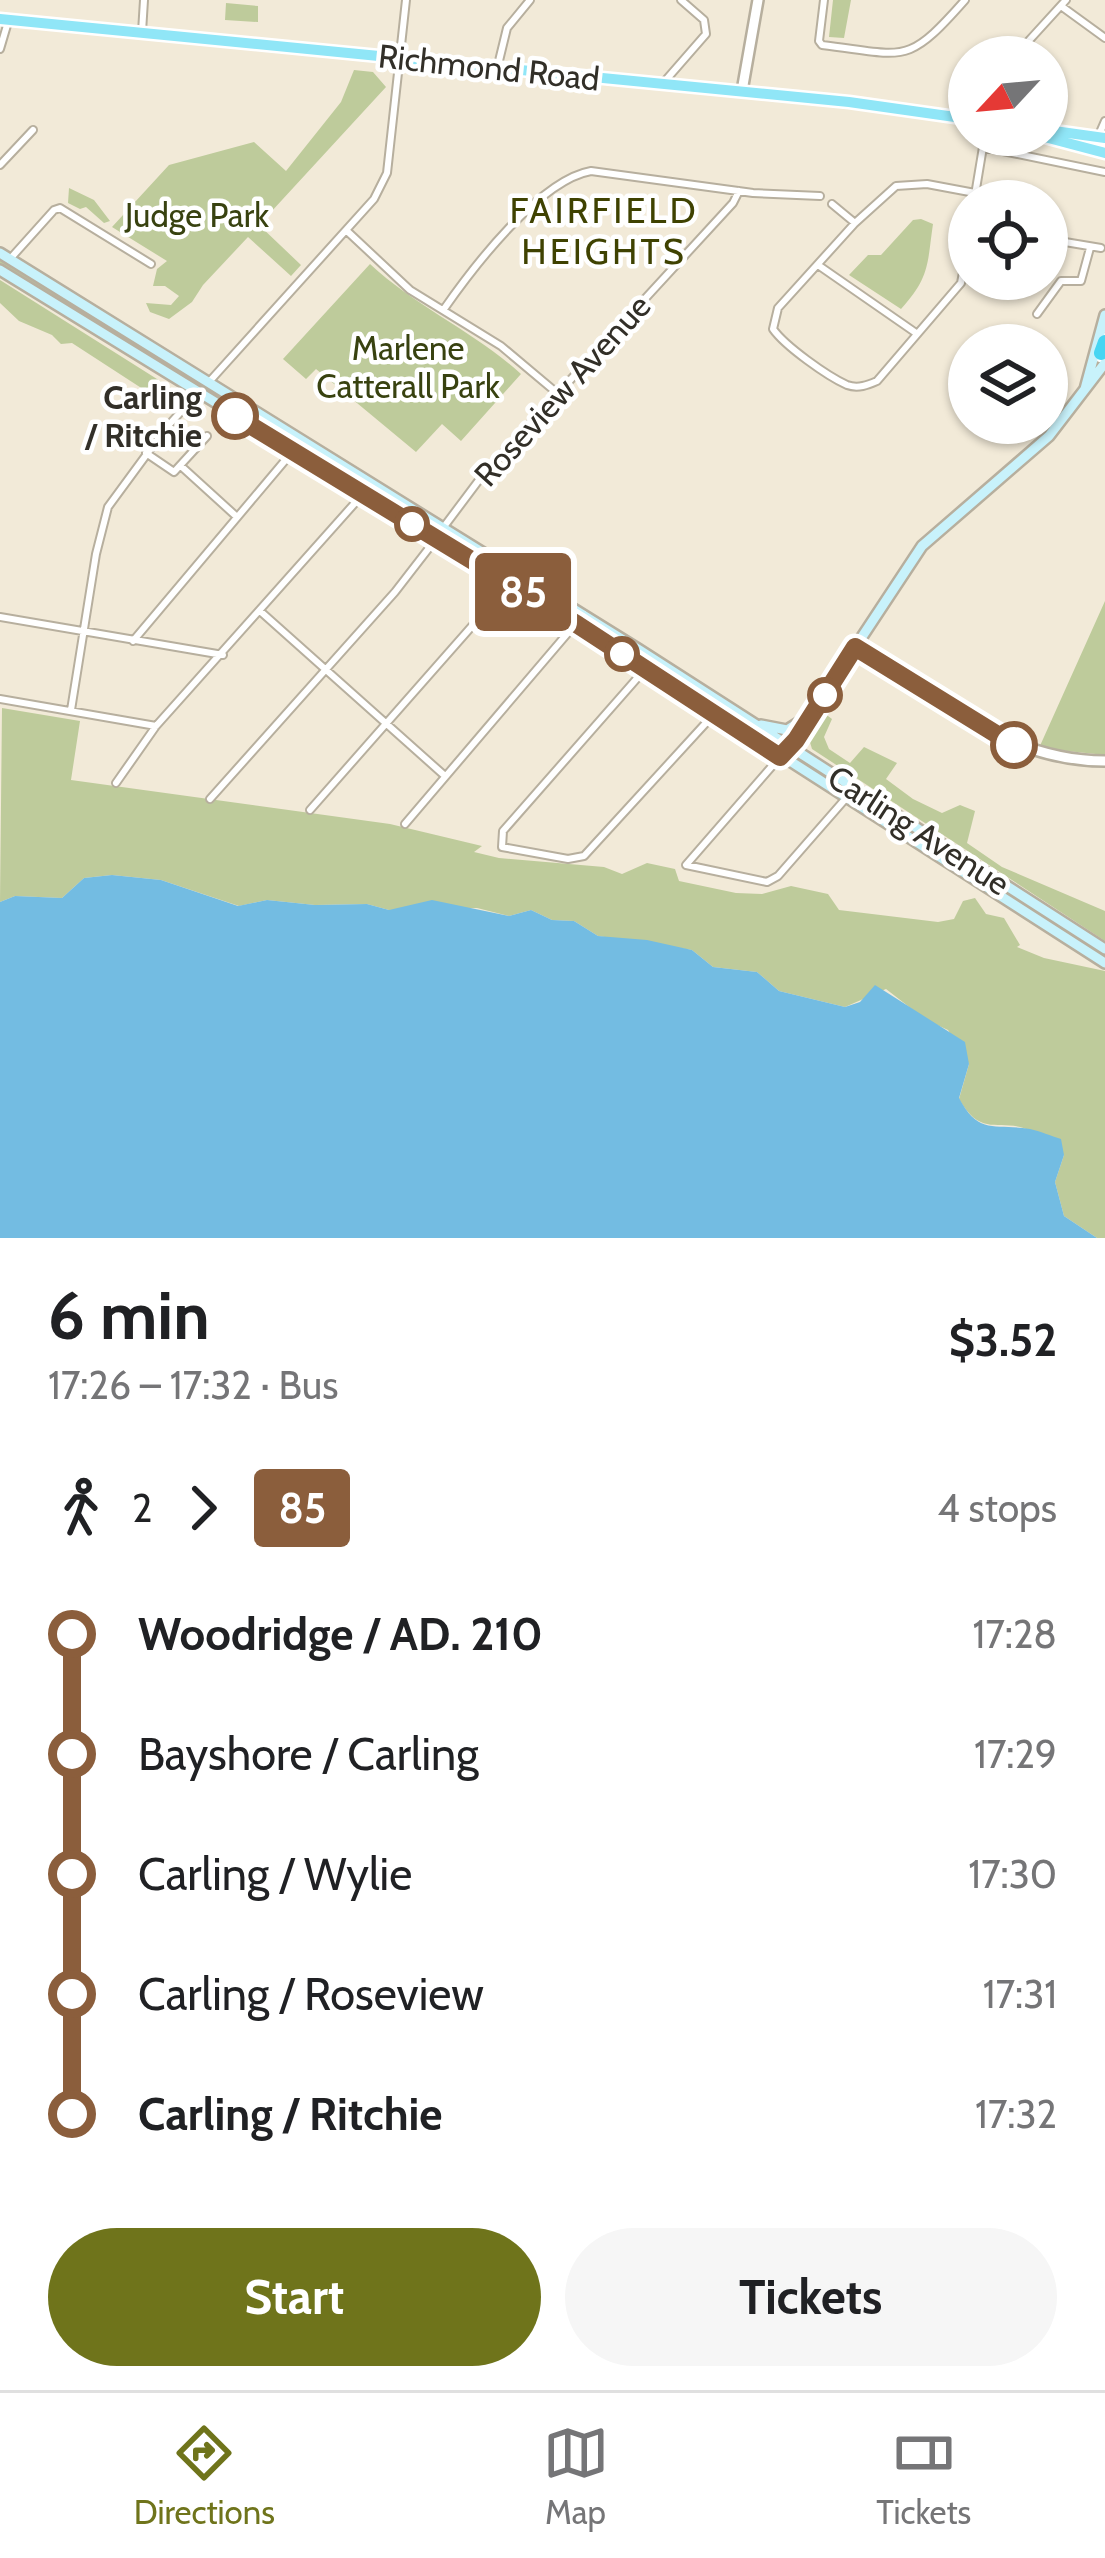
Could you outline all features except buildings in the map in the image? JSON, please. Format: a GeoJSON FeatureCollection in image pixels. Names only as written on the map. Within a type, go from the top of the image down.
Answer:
{"type":"FeatureCollection","features":[{"type":"Feature","properties":{"kind":"main road","name":"Richmond Road"},"geometry":{"type":"LineString","coordinates":[[3,18],[742,91],[948,116]]}},
{"type":"Feature","properties":{"kind":"main road"},"geometry":{"type":"LineString","coordinates":[[1068,133],[1102,138]]}},
{"type":"Feature","properties":{"kind":"main road"},"geometry":{"type":"LineString","coordinates":[[1068,143],[1105,153]]}},
{"type":"Feature","properties":{"kind":"main road","name":"Carling Avenue"},"geometry":{"type":"LineString","coordinates":[[5,256],[209,382],[436,539],[509,584],[654,659],[780,757],[885,814],[1105,949]]}},
{"type":"Feature","properties":{"kind":"main road","name":"Carling Avenue"},"geometry":{"type":"LineString","coordinates":[[0,270],[293,450],[444,527],[645,670],[790,747],[1105,962]]}},
{"type":"Feature","properties":{"kind":"main road"},"geometry":{"type":"LineString","coordinates":[[1083,394],[1105,315]]}},
{"type":"Feature","properties":{"kind":"main road"},"geometry":{"type":"LineString","coordinates":[[1091,370],[1104,352]]}},
{"type":"Feature","properties":{"kind":"main road"},"geometry":{"type":"LineString","coordinates":[[780,757],[922,546],[1049,436],[1083,394],[1104,352]]}},
{"type":"Feature","properties":{"kind":"main road"},"geometry":{"type":"LineString","coordinates":[[743,718],[787,730],[804,720],[821,700]]}},
{"type":"Feature","properties":{"kind":"street"},"geometry":{"type":"LineString","coordinates":[[142,32],[144,0]]}},
{"type":"Feature","properties":{"kind":"street"},"geometry":{"type":"LineString","coordinates":[[209,382],[373,201],[387,172],[406,0]]}},
{"type":"Feature","properties":{"kind":"street"},"geometry":{"type":"LineString","coordinates":[[497,67],[507,28],[530,0]]}},
{"type":"Feature","properties":{"kind":"street"},"geometry":{"type":"LineString","coordinates":[[662,84],[706,34],[704,20],[681,0]]}},
{"type":"Feature","properties":{"kind":"street"},"geometry":{"type":"LineString","coordinates":[[742,91],[758,0]]}},
{"type":"Feature","properties":{"kind":"street"},"geometry":{"type":"LineString","coordinates":[[824,0],[822,45],[898,54],[922,46],[965,0]]}},
{"type":"Feature","properties":{"kind":"street"},"geometry":{"type":"LineString","coordinates":[[1033,36],[1064,3],[1105,38]]}},
{"type":"Feature","properties":{"kind":"street"},"geometry":{"type":"LineString","coordinates":[[0,49],[3,18]]}},
{"type":"Feature","properties":{"kind":"street"},"geometry":{"type":"LineString","coordinates":[[1102,138],[1105,121]]}},
{"type":"Feature","properties":{"kind":"street"},"geometry":{"type":"LineString","coordinates":[[0,165],[33,130]]}},
{"type":"Feature","properties":{"kind":"street"},"geometry":{"type":"LineString","coordinates":[[1027,156],[1105,172]]}},
{"type":"Feature","properties":{"kind":"street"},"geometry":{"type":"LineString","coordinates":[[444,309],[547,189],[576,173],[820,196]]}},
{"type":"Feature","properties":{"kind":"street"},"geometry":{"type":"LineString","coordinates":[[948,190],[927,184],[896,186],[855,223],[778,308],[773,329],[782,341],[850,385],[864,387],[877,381],[948,298]]}},
{"type":"Feature","properties":{"kind":"street","name":"Roseview Avenue"},"geometry":{"type":"LineString","coordinates":[[210,799],[327,669],[482,476],[739,191]]}},
{"type":"Feature","properties":{"kind":"street"},"geometry":{"type":"LineString","coordinates":[[832,204],[855,223]]}},
{"type":"Feature","properties":{"kind":"street"},"geometry":{"type":"LineString","coordinates":[[5,256],[60,208],[151,264]]}},
{"type":"Feature","properties":{"kind":"street"},"geometry":{"type":"LineString","coordinates":[[347,231],[410,290],[521,360],[557,393]]}},
{"type":"Feature","properties":{"kind":"street"},"geometry":{"type":"LineString","coordinates":[[1068,243],[1102,248]]}},
{"type":"Feature","properties":{"kind":"street"},"geometry":{"type":"LineString","coordinates":[[1036,314],[1061,280],[1081,281],[1090,248]]}},
{"type":"Feature","properties":{"kind":"street"},"geometry":{"type":"LineString","coordinates":[[818,265],[916,333]]}},
{"type":"Feature","properties":{"kind":"street"},"geometry":{"type":"LineString","coordinates":[[71,710],[103,521],[115,494],[197,394]]}},
{"type":"Feature","properties":{"kind":"street"},"geometry":{"type":"LineString","coordinates":[[146,453],[169,472],[181,467],[207,436]]}},
{"type":"Feature","properties":{"kind":"street"},"geometry":{"type":"LineString","coordinates":[[133,640],[293,450]]}},
{"type":"Feature","properties":{"kind":"street"},"geometry":{"type":"LineString","coordinates":[[181,467],[237,517]]}},
{"type":"Feature","properties":{"kind":"street"},"geometry":{"type":"LineString","coordinates":[[116,783],[156,726],[367,490]]}},
{"type":"Feature","properties":{"kind":"street"},"geometry":{"type":"LineString","coordinates":[[310,811],[509,584]]}},
{"type":"Feature","properties":{"kind":"street"},"geometry":{"type":"LineString","coordinates":[[260,611],[446,777]]}},
{"type":"Feature","properties":{"kind":"street"},"geometry":{"type":"LineString","coordinates":[[0,617],[223,655]]}},
{"type":"Feature","properties":{"kind":"street"},"geometry":{"type":"LineString","coordinates":[[405,824],[580,620]]}},
{"type":"Feature","properties":{"kind":"street"},"geometry":{"type":"LineString","coordinates":[[855,647],[1018,747],[1076,761],[1105,760]]}},
{"type":"Feature","properties":{"kind":"street"},"geometry":{"type":"LineString","coordinates":[[654,659],[500,836],[502,847],[568,859],[584,856],[717,709]]}},
{"type":"Feature","properties":{"kind":"street"},"geometry":{"type":"LineString","coordinates":[[0,699],[156,726]]}},
{"type":"Feature","properties":{"kind":"street"},"geometry":{"type":"LineString","coordinates":[[780,757],[686,865],[767,882],[778,876],[847,797]]}},
{"type":"Feature","properties":{"kind":"green space"},"geometry":{"type":"Polygon","coordinates":[[[833,0],[851,0],[844,38],[829,37],[833,0]]]}},
{"type":"Feature","properties":{"kind":"green space"},"geometry":{"type":"Polygon","coordinates":[[[226,3],[258,6],[258,22],[225,20],[226,3]]]}},
{"type":"Feature","properties":{"kind":"green space","name":"Judge Park"},"geometry":{"type":"Polygon","coordinates":[[[354,70],[373,72],[386,87],[259,225],[301,265],[291,276],[248,237],[192,302],[169,319],[150,312],[146,303],[171,305],[179,296],[165,286],[153,286],[157,269],[167,261],[112,227],[169,165],[254,142],[286,171],[341,102],[354,70]]]}},
{"type":"Feature","properties":{"kind":"green space"},"geometry":{"type":"Polygon","coordinates":[[[69,188],[94,200],[110,221],[104,223],[86,207],[68,203],[69,188]]]}},
{"type":"Feature","properties":{"kind":"green space"},"geometry":{"type":"Polygon","coordinates":[[[913,220],[933,224],[928,260],[922,279],[901,309],[849,275],[868,255],[881,255],[913,220]]]}},
{"type":"Feature","properties":{"kind":"green space"},"geometry":{"type":"Polygon","coordinates":[[[0,260],[310,452],[310,453],[0,265],[0,260]]]}},
{"type":"Feature","properties":{"kind":"green space","name":"Marlene Catterall Park"},"geometry":{"type":"Polygon","coordinates":[[[370,264],[521,374],[461,441],[442,424],[416,452],[316,369],[306,379],[283,359],[370,264]]]}},
{"type":"Feature","properties":{"kind":"green space"},"geometry":{"type":"Polygon","coordinates":[[[0,280],[176,391],[177,396],[149,393],[72,343],[61,344],[19,321],[0,303],[0,280]]]}},
{"type":"Feature","properties":{"kind":"green space"},"geometry":{"type":"Polygon","coordinates":[[[1105,601],[1105,755],[1039,748],[1105,601]]]}},
{"type":"Feature","properties":{"kind":"green space"},"geometry":{"type":"Polygon","coordinates":[[[2,708],[80,721],[71,780],[390,824],[482,846],[474,852],[499,858],[604,867],[622,874],[647,863],[675,869],[679,881],[736,893],[762,894],[791,886],[828,894],[839,910],[938,922],[954,919],[963,901],[975,898],[986,914],[1004,918],[1017,947],[1105,971],[1105,1238],[1097,1238],[1064,1216],[1055,1182],[1064,1155],[1022,1127],[985,1123],[968,1112],[959,1099],[969,1064],[948,1030],[926,1020],[886,989],[845,1007],[779,991],[757,972],[713,967],[692,950],[598,936],[574,921],[552,920],[531,910],[509,916],[477,908],[389,910],[367,904],[267,900],[239,906],[161,880],[112,875],[84,878],[62,898],[15,896],[0,902],[2,708]]]}},
{"type":"Feature","properties":{"kind":"green space"},"geometry":{"type":"Polygon","coordinates":[[[824,713],[832,719],[824,737],[829,749],[850,763],[864,747],[897,763],[886,779],[913,799],[942,813],[960,805],[975,811],[967,843],[1002,867],[1105,911],[1105,941],[812,749],[809,739],[824,713]]]}},
{"type":"Feature","properties":{"kind":"water"},"geometry":{"type":"Polygon","coordinates":[[[112,875],[161,880],[238,906],[267,900],[367,904],[389,910],[432,900],[509,916],[531,910],[552,920],[574,921],[598,936],[692,950],[713,967],[757,972],[779,991],[845,1007],[860,1002],[875,985],[965,1042],[969,1064],[959,1098],[974,1118],[989,1126],[1030,1129],[1061,1139],[1064,1155],[1055,1182],[1064,1216],[1097,1238],[0,1238],[0,902],[15,896],[62,898],[84,878],[112,875]]]}},
{"type":"Feature","properties":{"kind":"bus line","name":"85"},"geometry":{"type":"LineString","coordinates":[[235,416],[578,625],[780,757],[796,740],[855,647],[1014,745]]}},
{"type":"Feature","properties":{"kind":"place","name":"Carling / Ritchie"},"geometry":{"type":"Point","coordinates":[235,416]}},
{"type":"Feature","properties":{"kind":"district","name":"FAIRFIELD HEIGHTS"},"geometry":{"type":"Point","coordinates":[604,230]}}]}
